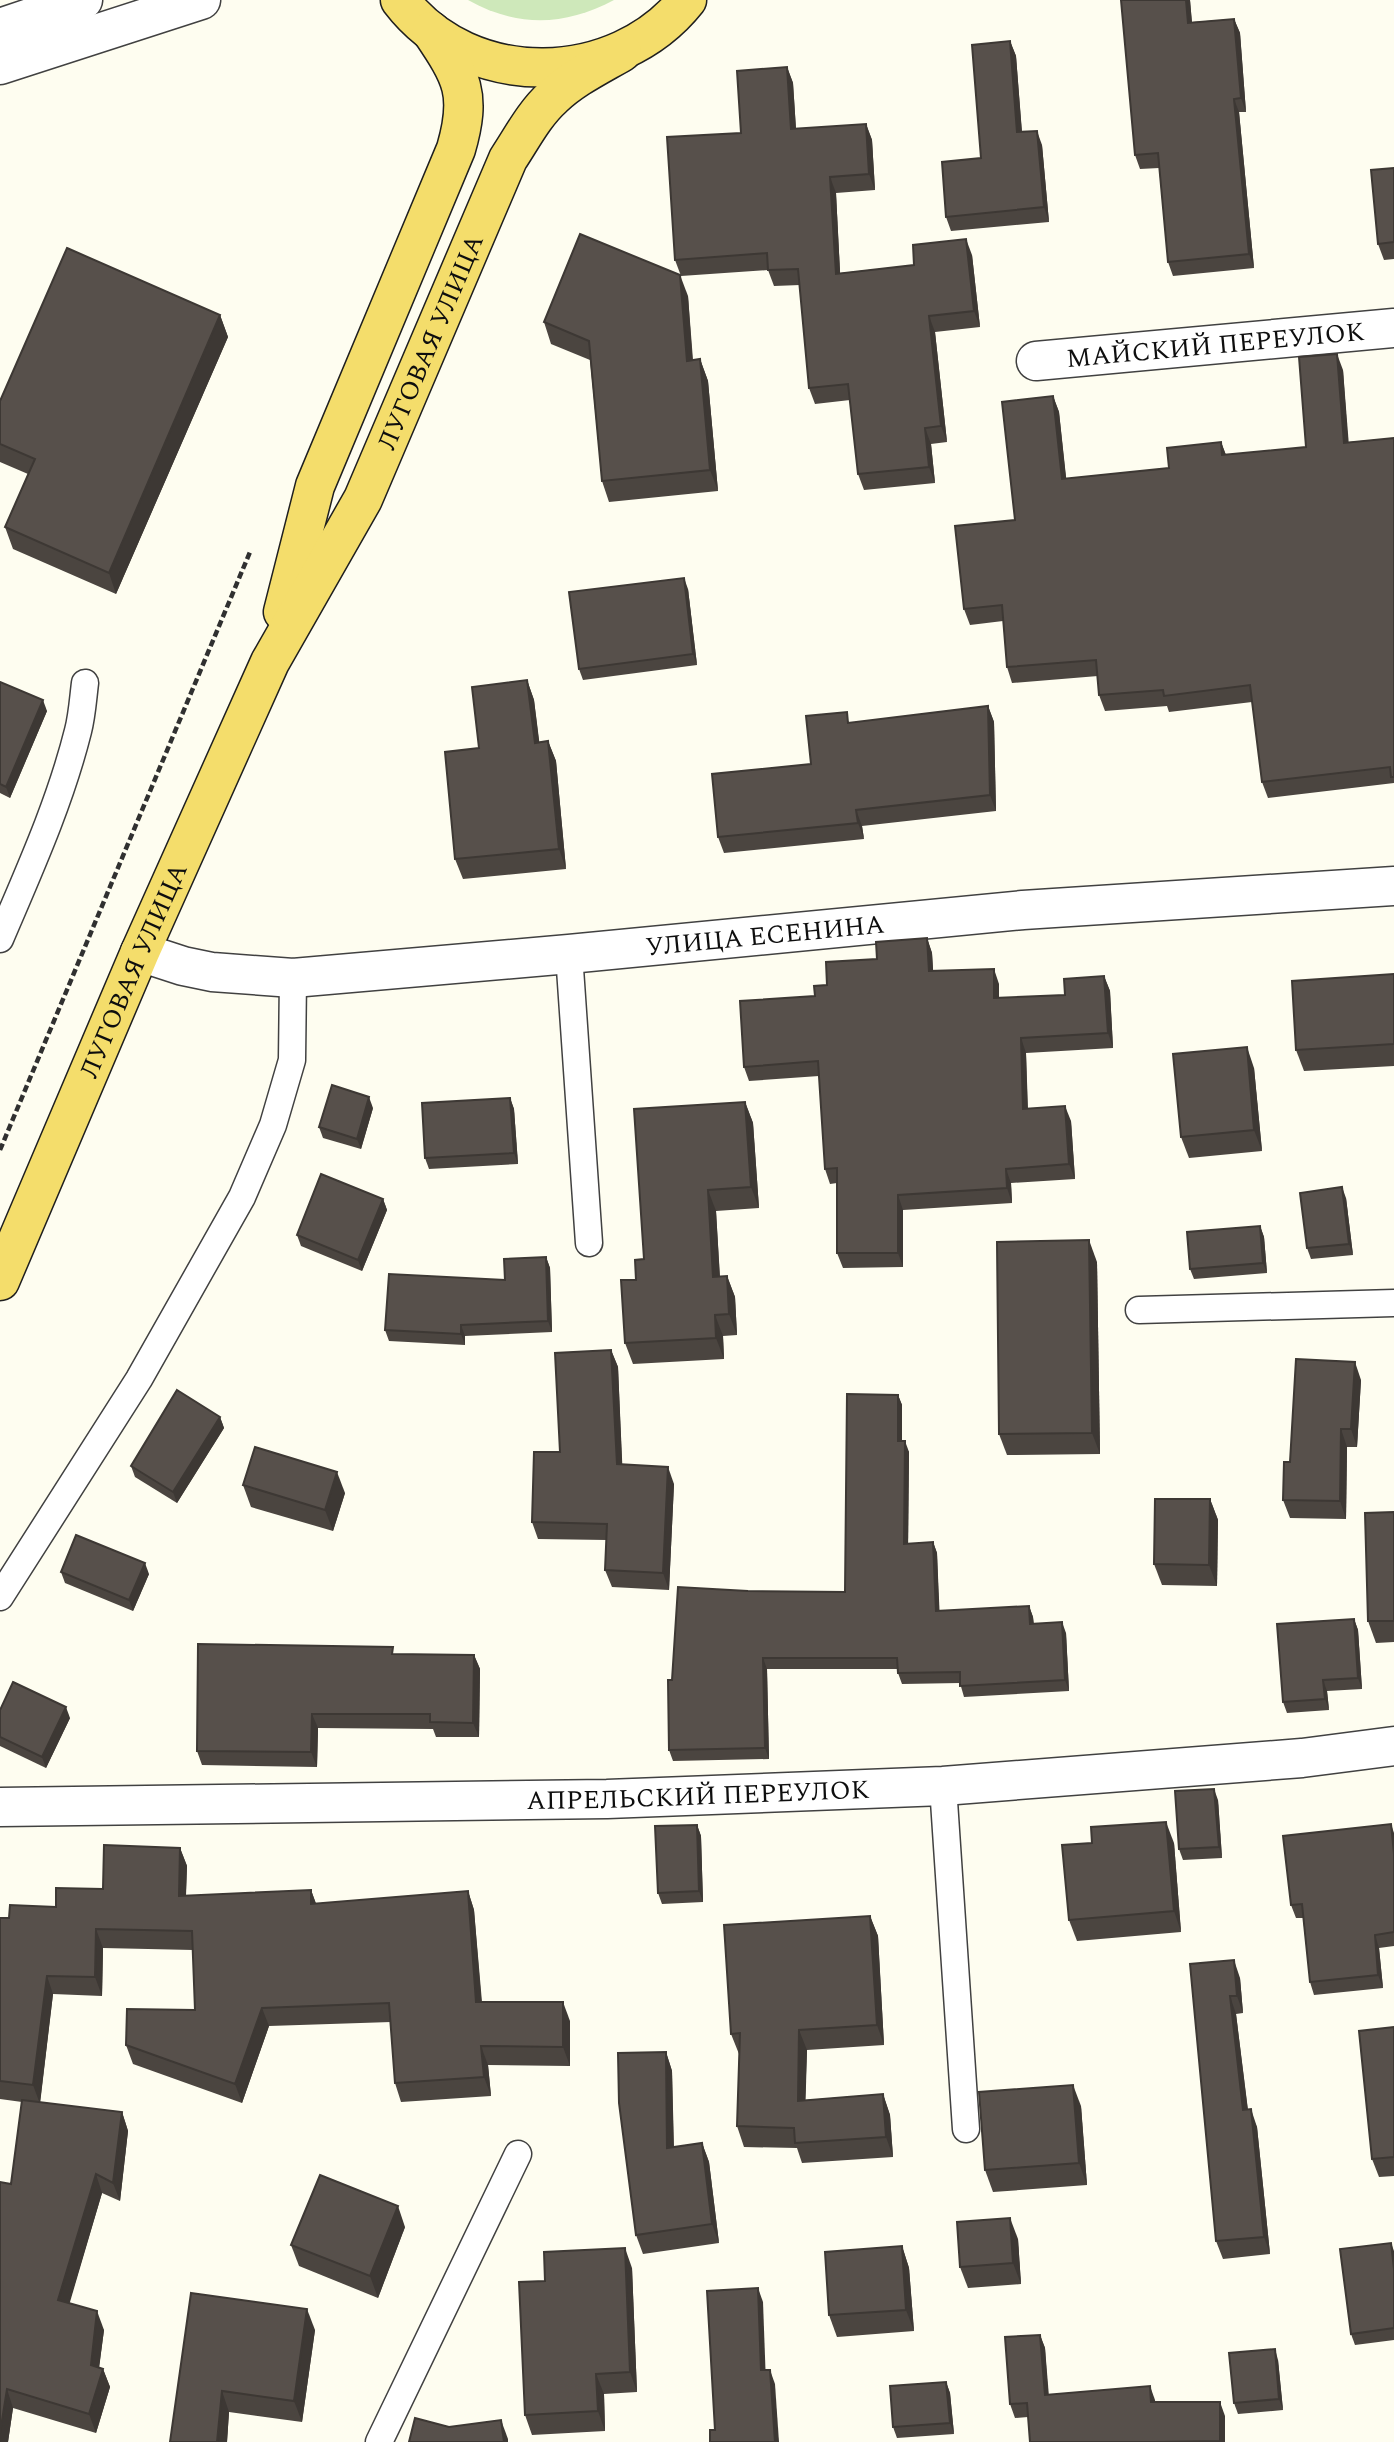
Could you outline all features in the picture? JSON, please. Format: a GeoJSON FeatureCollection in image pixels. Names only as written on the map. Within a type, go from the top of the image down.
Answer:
{"type":"FeatureCollection","features":[{"type":"Feature","properties":{"kind":"main road"},"geometry":{"type":"LineString","coordinates":[[638,42],[687,0]]}},
{"type":"Feature","properties":{"kind":"main road"},"geometry":{"type":"LineString","coordinates":[[408,10],[460,49],[491,61],[558,69],[590,63],[638,42],[702,0]]}},
{"type":"Feature","properties":{"kind":"main road","name":"ЛУГОВАЯ УЛИЦА"},"geometry":{"type":"LineString","coordinates":[[270,662],[315,485],[456,149],[464,122],[464,99],[458,77],[408,10]]}},
{"type":"Feature","properties":{"kind":"main road","name":"ЛУГОВАЯ УЛИЦА"},"geometry":{"type":"LineString","coordinates":[[0,1281],[140,952],[270,662],[363,499],[508,159],[534,119],[553,97],[576,79],[638,42]]}},
{"type":"Feature","properties":{"kind":"street"},"geometry":{"type":"LineString","coordinates":[[0,28],[83,0]]}},
{"type":"Feature","properties":{"kind":"street"},"geometry":{"type":"LineString","coordinates":[[0,65],[201,0]]}},
{"type":"Feature","properties":{"kind":"street","name":"МАЙСКИЙ ПЕРЕУЛОК"},"geometry":{"type":"LineString","coordinates":[[1036,361],[1394,328]]}},
{"type":"Feature","properties":{"kind":"street","name":"УЛИЦА ЕСЕНИНА"},"geometry":{"type":"LineString","coordinates":[[140,952],[212,972],[293,978],[1023,910],[1394,886]]}},
{"type":"Feature","properties":{"kind":"street","name":"АПРЕЛЬСКИЙ ПЕРЕУЛОК"},"geometry":{"type":"LineString","coordinates":[[0,1807],[607,1799],[943,1786],[1302,1758],[1394,1746]]}},
{"type":"Feature","properties":{"kind":"lane"},"geometry":{"type":"LineString","coordinates":[[0,939],[66,773],[79,729],[85,683]]}},
{"type":"Feature","properties":{"kind":"lane"},"geometry":{"type":"LineString","coordinates":[[569,954],[589,1243]]}},
{"type":"Feature","properties":{"kind":"lane"},"geometry":{"type":"LineString","coordinates":[[0,1597],[139,1379],[242,1197],[273,1125],[292,1059],[293,978]]}},
{"type":"Feature","properties":{"kind":"lane"},"geometry":{"type":"LineString","coordinates":[[1139,1310],[1394,1303]]}},
{"type":"Feature","properties":{"kind":"lane"},"geometry":{"type":"LineString","coordinates":[[943,1786],[966,2129]]}},
{"type":"Feature","properties":{"kind":"lane"},"geometry":{"type":"LineString","coordinates":[[379,2442],[518,2154]]}},
{"type":"Feature","properties":{"kind":"path"},"geometry":{"type":"LineString","coordinates":[[0,1150],[251,550]]}},
{"type":"Feature","properties":{"kind":"green space"},"geometry":{"type":"Polygon","coordinates":[[[468,0],[614,0],[578,15],[541,20],[505,15],[468,0]]]}},
{"type":"Feature","properties":{"kind":"building"},"geometry":{"type":"Polygon","coordinates":[[[1121,0],[1186,0],[1188,23],[1234,19],[1241,98],[1234,99],[1249,254],[1168,262],[1158,153],[1135,155],[1121,0]]]}},
{"type":"Feature","properties":{"kind":"building"},"geometry":{"type":"Polygon","coordinates":[[[1010,41],[1017,132],[1037,131],[1044,207],[946,217],[942,162],[981,158],[972,45],[1010,41]]]}},
{"type":"Feature","properties":{"kind":"building"},"geometry":{"type":"Polygon","coordinates":[[[787,67],[791,129],[866,124],[869,174],[830,177],[836,274],[914,265],[913,245],[966,239],[974,311],[929,316],[941,426],[925,428],[929,467],[858,474],[848,384],[809,388],[798,269],[768,270],[767,253],[675,260],[667,137],[741,133],[737,71],[787,67]]]}},
{"type":"Feature","properties":{"kind":"building"},"geometry":{"type":"Polygon","coordinates":[[[1394,168],[1394,242],[1378,244],[1371,170],[1394,168]]]}},
{"type":"Feature","properties":{"kind":"building"},"geometry":{"type":"Polygon","coordinates":[[[580,234],[680,275],[687,361],[700,359],[710,470],[602,481],[589,341],[544,322],[580,234]]]}},
{"type":"Feature","properties":{"kind":"building"},"geometry":{"type":"Polygon","coordinates":[[[67,248],[220,315],[109,573],[5,527],[35,459],[0,444],[0,401],[67,248]]]}},
{"type":"Feature","properties":{"kind":"building"},"geometry":{"type":"Polygon","coordinates":[[[1337,354],[1344,443],[1394,438],[1394,777],[1391,777],[1390,767],[1262,782],[1250,685],[1164,696],[1163,690],[1099,695],[1096,660],[1007,667],[1002,605],[964,609],[955,526],[1015,520],[1002,402],[1053,396],[1062,479],[1169,468],[1167,448],[1221,442],[1222,455],[1306,447],[1299,357],[1337,354]]]}},
{"type":"Feature","properties":{"kind":"building"},"geometry":{"type":"Polygon","coordinates":[[[684,578],[693,654],[579,669],[569,592],[684,578]]]}},
{"type":"Feature","properties":{"kind":"building"},"geometry":{"type":"Polygon","coordinates":[[[527,680],[535,743],[548,741],[559,849],[455,859],[445,752],[479,748],[472,687],[527,680]]]}},
{"type":"Feature","properties":{"kind":"building"},"geometry":{"type":"Polygon","coordinates":[[[0,682],[43,700],[6,787],[0,784],[0,682]]]}},
{"type":"Feature","properties":{"kind":"building"},"geometry":{"type":"Polygon","coordinates":[[[988,706],[990,795],[856,810],[858,823],[718,837],[712,774],[811,764],[806,716],[847,712],[848,723],[988,706]]]}},
{"type":"Feature","properties":{"kind":"building"},"geometry":{"type":"Polygon","coordinates":[[[927,938],[929,971],[994,969],[994,998],[1065,995],[1064,979],[1104,976],[1108,1033],[1021,1038],[1023,1109],[1065,1106],[1069,1164],[1006,1169],[1007,1188],[898,1195],[898,1253],[837,1253],[837,1168],[825,1169],[818,1061],[744,1067],[740,1001],[815,996],[814,986],[827,985],[826,962],[877,959],[876,942],[927,938]]]}},
{"type":"Feature","properties":{"kind":"building"},"geometry":{"type":"Polygon","coordinates":[[[1394,974],[1394,1044],[1296,1050],[1292,981],[1394,974]]]}},
{"type":"Feature","properties":{"kind":"building"},"geometry":{"type":"Polygon","coordinates":[[[1247,1047],[1254,1130],[1181,1137],[1173,1054],[1247,1047]]]}},
{"type":"Feature","properties":{"kind":"building"},"geometry":{"type":"Polygon","coordinates":[[[332,1085],[369,1097],[357,1139],[319,1127],[332,1085]]]}},
{"type":"Feature","properties":{"kind":"building"},"geometry":{"type":"Polygon","coordinates":[[[510,1098],[514,1153],[425,1158],[422,1103],[510,1098]]]}},
{"type":"Feature","properties":{"kind":"building"},"geometry":{"type":"Polygon","coordinates":[[[745,1102],[751,1187],[708,1190],[713,1277],[727,1276],[729,1314],[715,1315],[716,1338],[625,1343],[621,1280],[636,1280],[635,1260],[644,1259],[634,1109],[745,1102]]]}},
{"type":"Feature","properties":{"kind":"building"},"geometry":{"type":"Polygon","coordinates":[[[321,1174],[383,1199],[358,1260],[297,1235],[321,1174]]]}},
{"type":"Feature","properties":{"kind":"building"},"geometry":{"type":"Polygon","coordinates":[[[1342,1187],[1349,1244],[1307,1248],[1300,1193],[1342,1187]]]}},
{"type":"Feature","properties":{"kind":"building"},"geometry":{"type":"Polygon","coordinates":[[[1260,1226],[1263,1263],[1190,1269],[1187,1232],[1260,1226]]]}},
{"type":"Feature","properties":{"kind":"building"},"geometry":{"type":"Polygon","coordinates":[[[1089,1240],[1092,1433],[999,1434],[997,1242],[1089,1240]]]}},
{"type":"Feature","properties":{"kind":"building"},"geometry":{"type":"Polygon","coordinates":[[[546,1257],[548,1321],[461,1325],[461,1334],[385,1330],[389,1274],[505,1280],[504,1259],[546,1257]]]}},
{"type":"Feature","properties":{"kind":"building"},"geometry":{"type":"Polygon","coordinates":[[[611,1350],[617,1464],[668,1467],[663,1573],[605,1570],[607,1524],[532,1522],[534,1452],[560,1452],[555,1353],[611,1350]]]}},
{"type":"Feature","properties":{"kind":"building"},"geometry":{"type":"Polygon","coordinates":[[[1296,1359],[1355,1362],[1351,1429],[1341,1429],[1340,1501],[1283,1500],[1284,1462],[1290,1462],[1296,1359]]]}},
{"type":"Feature","properties":{"kind":"building"},"geometry":{"type":"Polygon","coordinates":[[[177,1390],[220,1417],[173,1492],[131,1466],[177,1390]]]}},
{"type":"Feature","properties":{"kind":"building"},"geometry":{"type":"Polygon","coordinates":[[[847,1394],[898,1395],[898,1441],[905,1441],[904,1544],[933,1542],[936,1611],[1029,1606],[1030,1624],[1062,1622],[1065,1680],[960,1686],[960,1672],[898,1673],[897,1658],[763,1658],[765,1748],[669,1750],[668,1680],[672,1680],[678,1587],[845,1592],[847,1394]]]}},
{"type":"Feature","properties":{"kind":"building"},"geometry":{"type":"Polygon","coordinates":[[[255,1447],[337,1472],[325,1510],[243,1485],[255,1447]]]}},
{"type":"Feature","properties":{"kind":"building"},"geometry":{"type":"Polygon","coordinates":[[[1155,1499],[1210,1499],[1209,1565],[1154,1564],[1155,1499]]]}},
{"type":"Feature","properties":{"kind":"building"},"geometry":{"type":"Polygon","coordinates":[[[1394,1512],[1394,1621],[1368,1621],[1365,1513],[1394,1512]]]}},
{"type":"Feature","properties":{"kind":"building"},"geometry":{"type":"Polygon","coordinates":[[[76,1535],[145,1563],[129,1600],[61,1572],[76,1535]]]}},
{"type":"Feature","properties":{"kind":"building"},"geometry":{"type":"Polygon","coordinates":[[[1354,1619],[1358,1678],[1323,1680],[1325,1699],[1283,1702],[1277,1624],[1354,1619]]]}},
{"type":"Feature","properties":{"kind":"building"},"geometry":{"type":"Polygon","coordinates":[[[198,1644],[393,1647],[392,1654],[474,1655],[473,1723],[430,1722],[430,1714],[312,1714],[311,1752],[197,1751],[198,1644]]]}},
{"type":"Feature","properties":{"kind":"building"},"geometry":{"type":"Polygon","coordinates":[[[13,1682],[66,1707],[42,1757],[0,1737],[0,1710],[13,1682]]]}},
{"type":"Feature","properties":{"kind":"building"},"geometry":{"type":"Polygon","coordinates":[[[1214,1789],[1219,1847],[1179,1849],[1175,1791],[1214,1789]]]}},
{"type":"Feature","properties":{"kind":"building"},"geometry":{"type":"Polygon","coordinates":[[[1166,1822],[1174,1911],[1069,1920],[1062,1845],[1092,1843],[1091,1827],[1166,1822]]]}},
{"type":"Feature","properties":{"kind":"building"},"geometry":{"type":"Polygon","coordinates":[[[1391,1824],[1394,1854],[1394,1932],[1375,1935],[1378,1975],[1310,1982],[1302,1904],[1291,1905],[1283,1836],[1391,1824]]]}},
{"type":"Feature","properties":{"kind":"building"},"geometry":{"type":"Polygon","coordinates":[[[697,1825],[699,1891],[658,1893],[655,1826],[697,1825]]]}},
{"type":"Feature","properties":{"kind":"building"},"geometry":{"type":"Polygon","coordinates":[[[104,1845],[180,1848],[179,1896],[311,1890],[311,1904],[468,1891],[476,2002],[563,2002],[563,2047],[481,2046],[484,2077],[395,2083],[389,2003],[262,2008],[235,2084],[126,2045],[127,2009],[195,2010],[192,1931],[96,1929],[95,1977],[47,1976],[33,2085],[0,2081],[0,1918],[9,1918],[10,1905],[56,1907],[56,1888],[103,1889],[104,1845]]]}},
{"type":"Feature","properties":{"kind":"building"},"geometry":{"type":"Polygon","coordinates":[[[870,1916],[877,2025],[799,2030],[798,2101],[883,2094],[886,2137],[795,2143],[794,2128],[737,2126],[740,2033],[731,2034],[724,1925],[870,1916]]]}},
{"type":"Feature","properties":{"kind":"building"},"geometry":{"type":"Polygon","coordinates":[[[1234,1960],[1237,1996],[1230,1996],[1243,2110],[1251,2109],[1264,2237],[1216,2241],[1190,1964],[1234,1960]]]}},
{"type":"Feature","properties":{"kind":"building"},"geometry":{"type":"Polygon","coordinates":[[[1394,2027],[1394,2157],[1372,2159],[1359,2031],[1394,2027]]]}},
{"type":"Feature","properties":{"kind":"building"},"geometry":{"type":"Polygon","coordinates":[[[666,2052],[667,2148],[702,2143],[712,2224],[636,2235],[619,2103],[618,2053],[666,2052]]]}},
{"type":"Feature","properties":{"kind":"building"},"geometry":{"type":"Polygon","coordinates":[[[1073,2085],[1079,2163],[985,2170],[979,2092],[1073,2085]]]}},
{"type":"Feature","properties":{"kind":"building"},"geometry":{"type":"Polygon","coordinates":[[[22,2100],[122,2112],[113,2183],[96,2174],[58,2300],[97,2311],[91,2365],[103,2369],[89,2414],[7,2389],[0,2433],[0,2182],[11,2184],[22,2100]]]}},
{"type":"Feature","properties":{"kind":"building"},"geometry":{"type":"Polygon","coordinates":[[[320,2175],[398,2206],[370,2276],[291,2245],[320,2175]]]}},
{"type":"Feature","properties":{"kind":"building"},"geometry":{"type":"Polygon","coordinates":[[[1010,2218],[1013,2263],[960,2267],[957,2222],[1010,2218]]]}},
{"type":"Feature","properties":{"kind":"building"},"geometry":{"type":"Polygon","coordinates":[[[1391,2243],[1394,2328],[1351,2334],[1340,2249],[1391,2243]]]}},
{"type":"Feature","properties":{"kind":"building"},"geometry":{"type":"Polygon","coordinates":[[[902,2246],[906,2310],[829,2315],[825,2252],[902,2246]]]}},
{"type":"Feature","properties":{"kind":"building"},"geometry":{"type":"Polygon","coordinates":[[[625,2248],[630,2372],[596,2374],[598,2411],[525,2415],[519,2282],[545,2281],[544,2252],[625,2248]]]}},
{"type":"Feature","properties":{"kind":"building"},"geometry":{"type":"Polygon","coordinates":[[[758,2288],[761,2370],[770,2370],[775,2442],[710,2442],[710,2430],[715,2430],[707,2291],[758,2288]]]}},
{"type":"Feature","properties":{"kind":"building"},"geometry":{"type":"Polygon","coordinates":[[[191,2293],[307,2309],[294,2401],[222,2391],[217,2442],[170,2442],[191,2293]]]}},
{"type":"Feature","properties":{"kind":"building"},"geometry":{"type":"Polygon","coordinates":[[[1040,2335],[1045,2395],[1150,2386],[1151,2402],[1220,2402],[1220,2441],[1030,2442],[1027,2403],[1010,2404],[1005,2337],[1040,2335]]]}},
{"type":"Feature","properties":{"kind":"building"},"geometry":{"type":"Polygon","coordinates":[[[1275,2349],[1279,2399],[1234,2403],[1229,2353],[1275,2349]]]}},
{"type":"Feature","properties":{"kind":"building"},"geometry":{"type":"Polygon","coordinates":[[[946,2382],[950,2423],[893,2427],[890,2386],[946,2382]]]}},
{"type":"Feature","properties":{"kind":"building"},"geometry":{"type":"Polygon","coordinates":[[[415,2418],[449,2427],[501,2420],[504,2442],[409,2442],[415,2418]]]}}]}
